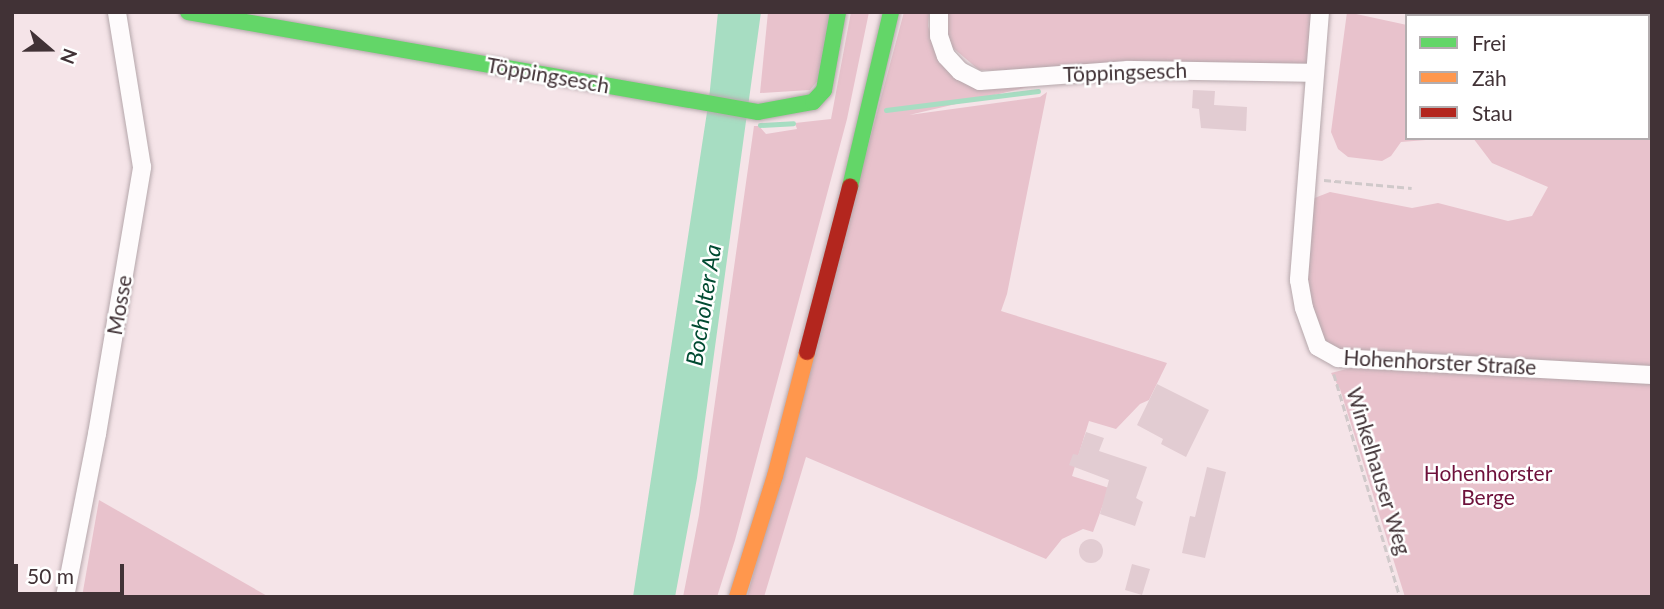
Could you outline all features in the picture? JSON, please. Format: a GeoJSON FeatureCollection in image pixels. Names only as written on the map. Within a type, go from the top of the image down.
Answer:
{"type":"FeatureCollection","features":[{"type":"Feature","properties":{"kind":"main road","name":"Töppingsesch"},"geometry":{"type":"LineString","coordinates":[[188,12],[758,112],[813,102],[824,90],[838,12]]}},
{"type":"Feature","properties":{"kind":"main road"},"geometry":{"type":"LineString","coordinates":[[725,597],[764,473],[805,316],[848,146],[876,12]]}},
{"type":"Feature","properties":{"kind":"main road"},"geometry":{"type":"LineString","coordinates":[[737,597],[775,476],[860,148],[891,12]]}},
{"type":"Feature","properties":{"kind":"street","name":"Mosse"},"geometry":{"type":"LineString","coordinates":[[65,597],[97,434],[142,167],[117,12]]}},
{"type":"Feature","properties":{"kind":"street","name":"Töppingsesch"},"geometry":{"type":"LineString","coordinates":[[939,12],[940,36],[946,56],[960,71],[980,81],[1128,70],[1315,73]]}},
{"type":"Feature","properties":{"kind":"street","name":"Hohenhorster Straße"},"geometry":{"type":"LineString","coordinates":[[1320,12],[1299,280],[1312,336],[1318,347],[1338,358],[1652,375]]}},
{"type":"Feature","properties":{"kind":"path"},"geometry":{"type":"LineString","coordinates":[[1307,179],[1412,188]]}},
{"type":"Feature","properties":{"kind":"path","name":"Winkelhauser Weg"},"geometry":{"type":"LineString","coordinates":[[1328,354],[1400,597]]}},
{"type":"Feature","properties":{"kind":"green space"},"geometry":{"type":"Polygon","coordinates":[[[768,12],[830,12],[819,79],[810,90],[760,93],[768,12]]]}},
{"type":"Feature","properties":{"kind":"green space"},"geometry":{"type":"Polygon","coordinates":[[[851,12],[869,12],[847,119],[735,540],[717,597],[683,597],[699,515],[754,126],[759,126],[766,134],[797,129],[795,123],[831,119],[851,12]]]}},
{"type":"Feature","properties":{"kind":"green space"},"geometry":{"type":"Polygon","coordinates":[[[904,12],[929,12],[928,26],[938,56],[961,80],[1037,85],[909,115],[1040,97],[1047,92],[1007,294],[1001,311],[1167,363],[1149,400],[1140,404],[1116,429],[1089,421],[1072,476],[1109,488],[1093,532],[1083,529],[1062,539],[1046,559],[806,457],[764,597],[747,597],[904,12]]]}},
{"type":"Feature","properties":{"kind":"green space"},"geometry":{"type":"Polygon","coordinates":[[[947,12],[1314,12],[1307,66],[1149,61],[1010,71],[979,70],[952,47],[946,27],[947,12]]]}},
{"type":"Feature","properties":{"kind":"green space"},"geometry":{"type":"Polygon","coordinates":[[[1347,12],[1405,25],[1405,140],[1426,140],[1401,142],[1391,156],[1382,161],[1348,157],[1338,149],[1331,132],[1347,12]]]}},
{"type":"Feature","properties":{"kind":"green space"},"geometry":{"type":"Polygon","coordinates":[[[1652,12],[1652,368],[1397,351],[1352,357],[1322,339],[1305,281],[1312,199],[1330,192],[1412,208],[1438,203],[1508,221],[1532,216],[1548,187],[1492,163],[1475,140],[1650,140],[1650,14],[1566,14],[1652,12]]]}},
{"type":"Feature","properties":{"kind":"green space","name":"Hohenhorster Berge"},"geometry":{"type":"Polygon","coordinates":[[[1362,365],[1652,380],[1652,597],[1405,597],[1340,389],[1331,373],[1362,365]]]}},
{"type":"Feature","properties":{"kind":"green space"},"geometry":{"type":"Polygon","coordinates":[[[99,500],[269,597],[82,597],[99,500]]]}},
{"type":"Feature","properties":{"kind":"water","name":"Bocholter Aa"},"geometry":{"type":"Polygon","coordinates":[[[718,12],[761,12],[697,478],[675,597],[633,597],[709,99],[718,12]]]}},
{"type":"Feature","properties":{"kind":"building"},"geometry":{"type":"Polygon","coordinates":[[[1193,90],[1215,91],[1214,105],[1247,107],[1246,131],[1201,128],[1199,109],[1192,108],[1193,90]]]}},
{"type":"Feature","properties":{"kind":"building"},"geometry":{"type":"Polygon","coordinates":[[[1157,384],[1209,410],[1186,457],[1161,444],[1163,439],[1137,425],[1157,384]]]}},
{"type":"Feature","properties":{"kind":"building"},"geometry":{"type":"Polygon","coordinates":[[[1086,432],[1104,438],[1099,451],[1147,467],[1136,498],[1143,502],[1135,526],[1100,514],[1109,480],[1069,465],[1073,454],[1078,455],[1086,432]]]}},
{"type":"Feature","properties":{"kind":"building"},"geometry":{"type":"Polygon","coordinates":[[[1207,467],[1226,472],[1205,558],[1182,553],[1190,516],[1195,517],[1207,467]]]}},
{"type":"Feature","properties":{"kind":"building"},"geometry":{"type":"Polygon","coordinates":[[[1091,539],[1100,542],[1103,551],[1100,560],[1091,563],[1082,560],[1079,551],[1082,542],[1091,539]]]}},
{"type":"Feature","properties":{"kind":"building"},"geometry":{"type":"Polygon","coordinates":[[[1132,564],[1150,569],[1142,595],[1125,590],[1132,564]]]}},
{"type":"Feature","properties":{"kind":"waterway"},"geometry":{"type":"LineString","coordinates":[[886,110],[1038,91]]}},
{"type":"Feature","properties":{"kind":"waterway"},"geometry":{"type":"LineString","coordinates":[[760,125],[793,123]]}},
{"type":"Feature","properties":{"kind":"traffic: fast"},"geometry":{"type":"LineString","coordinates":[[188,12],[758,112],[813,102],[824,90],[838,12]]}},
{"type":"Feature","properties":{"kind":"traffic: fast"},"geometry":{"type":"LineString","coordinates":[[850,187],[891,12]]}},
{"type":"Feature","properties":{"kind":"traffic: slow"},"geometry":{"type":"LineString","coordinates":[[737,597],[775,476],[807,352]]}},
{"type":"Feature","properties":{"kind":"traffic: jam"},"geometry":{"type":"LineString","coordinates":[[807,352],[850,187]]}}]}
